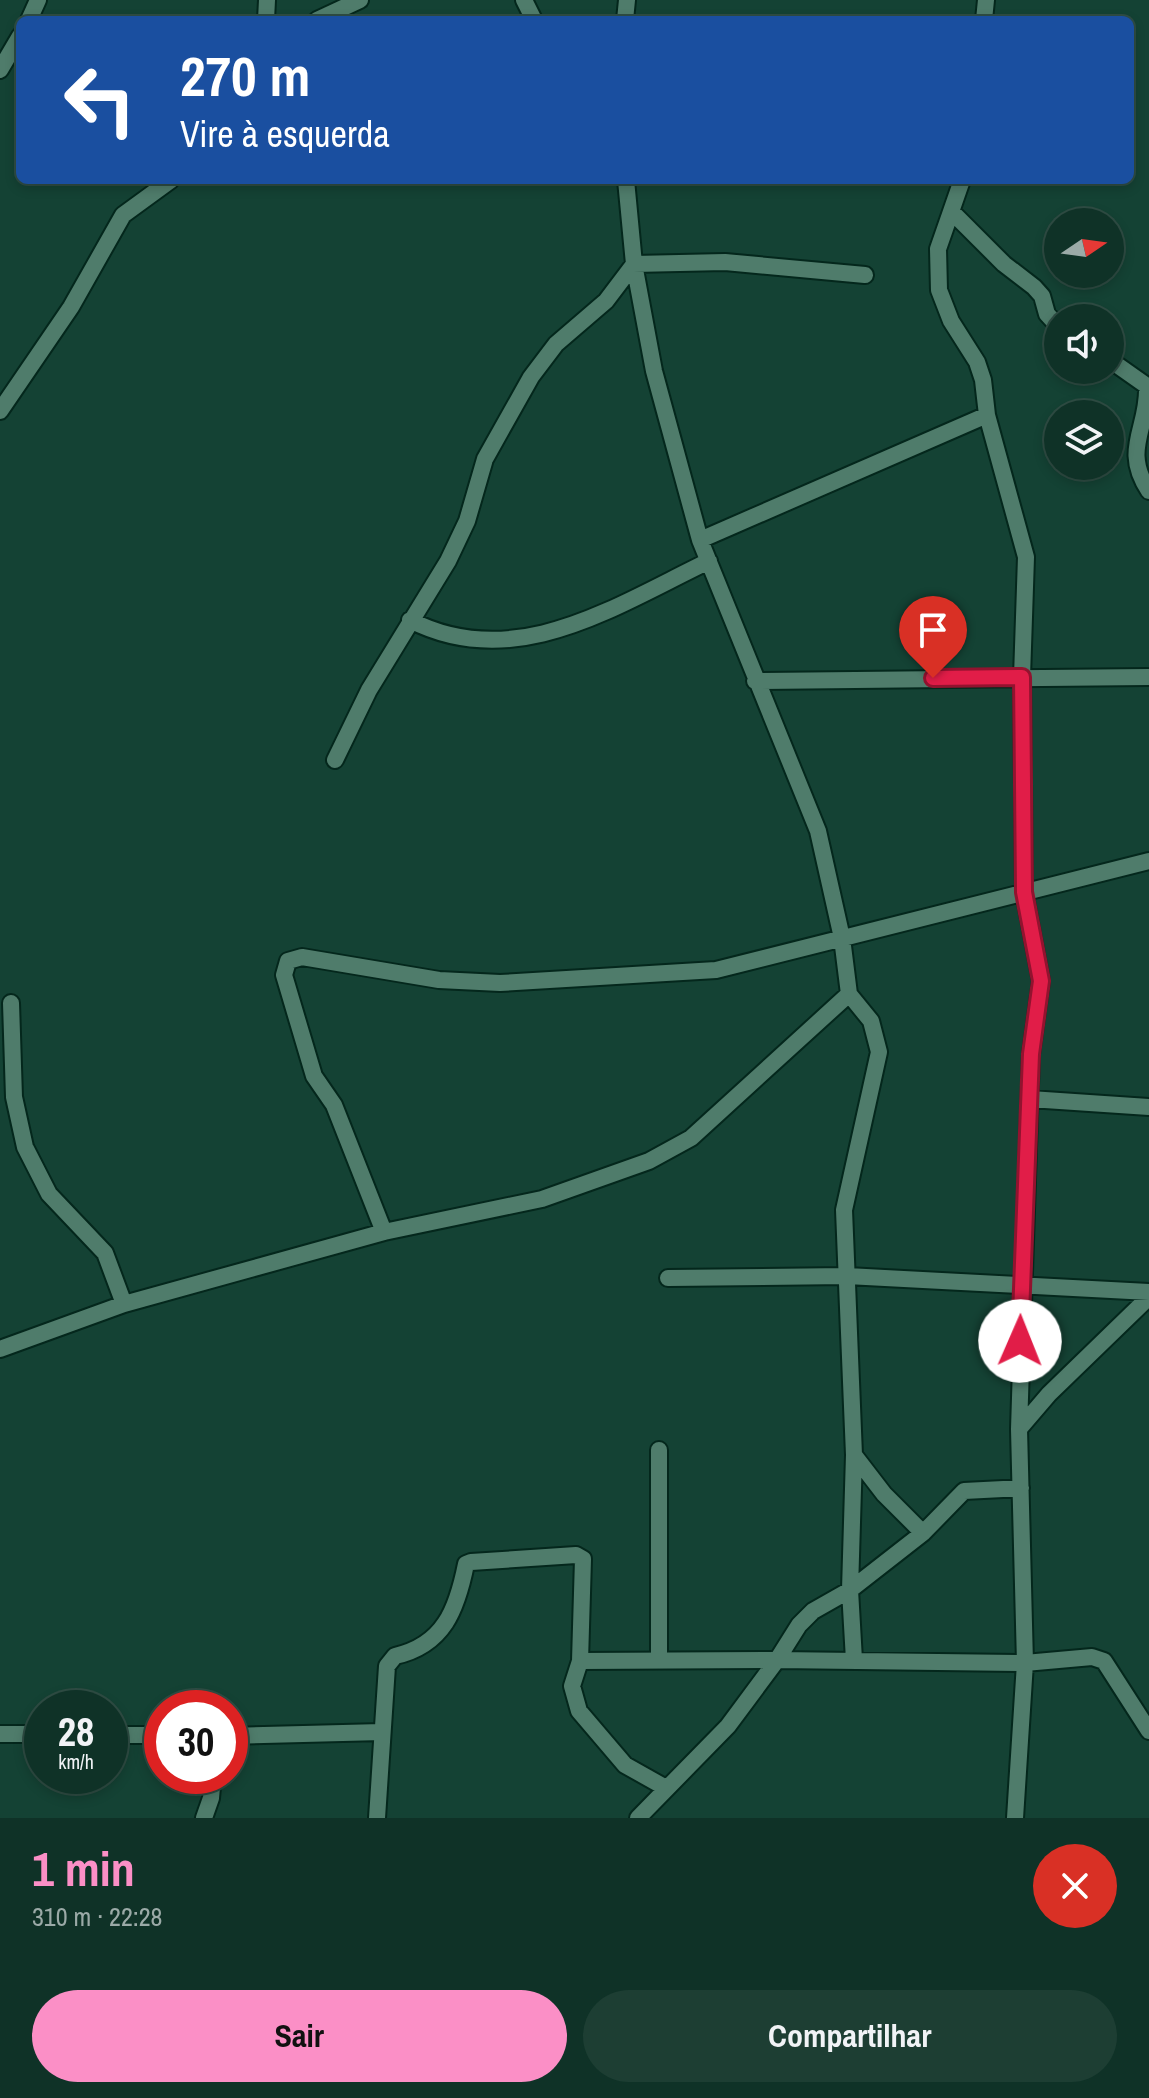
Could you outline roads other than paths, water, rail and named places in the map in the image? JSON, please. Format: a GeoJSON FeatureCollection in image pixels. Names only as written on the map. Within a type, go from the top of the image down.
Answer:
{"type":"FeatureCollection","features":[{"type":"Feature","properties":{"kind":"street"},"geometry":{"type":"LineString","coordinates":[[326,16],[360,0]]}},
{"type":"Feature","properties":{"kind":"street"},"geometry":{"type":"LineString","coordinates":[[0,70],[16,43]]}},
{"type":"Feature","properties":{"kind":"street"},"geometry":{"type":"LineString","coordinates":[[0,411],[71,307],[123,215],[166,184]]}},
{"type":"Feature","properties":{"kind":"street"},"geometry":{"type":"LineString","coordinates":[[626,184],[634,264],[654,371],[700,540],[818,831],[842,938],[849,994],[871,1021],[879,1052],[844,1210],[854,1455],[850,1590],[854,1660]]}},
{"type":"Feature","properties":{"kind":"street"},"geometry":{"type":"LineString","coordinates":[[961,184],[938,249],[939,290],[951,321],[977,362],[987,415],[1026,557],[1022,677],[1024,892],[1041,981],[1030,1099],[1021,1283],[1019,1429],[1025,1663],[1015,1818]]}},
{"type":"Feature","properties":{"kind":"street"},"geometry":{"type":"LineString","coordinates":[[953,213],[1004,264],[1034,287],[1044,304]]}},
{"type":"Feature","properties":{"kind":"street"},"geometry":{"type":"LineString","coordinates":[[634,264],[725,262],[865,275]]}},
{"type":"Feature","properties":{"kind":"street"},"geometry":{"type":"LineString","coordinates":[[335,760],[410,620],[448,561],[467,521],[485,459],[531,377],[556,344],[606,301],[634,264]]}},
{"type":"Feature","properties":{"kind":"street"},"geometry":{"type":"LineString","coordinates":[[1124,370],[1147,386],[1147,409],[1135,447],[1136,469],[1149,491]]}},
{"type":"Feature","properties":{"kind":"street"},"geometry":{"type":"LineString","coordinates":[[700,540],[987,415]]}},
{"type":"Feature","properties":{"kind":"street"},"geometry":{"type":"LineString","coordinates":[[410,620],[438,634],[503,640],[562,631],[709,561]]}},
{"type":"Feature","properties":{"kind":"street"},"geometry":{"type":"LineString","coordinates":[[755,681],[1149,677]]}},
{"type":"Feature","properties":{"kind":"street"},"geometry":{"type":"LineString","coordinates":[[384,1232],[334,1105],[314,1076],[284,975],[288,961],[302,957],[439,980],[500,983],[716,970],[1149,861]]}},
{"type":"Feature","properties":{"kind":"street"},"geometry":{"type":"LineString","coordinates":[[0,1349],[124,1304],[384,1232],[542,1199],[665,1153],[691,1138],[849,994]]}},
{"type":"Feature","properties":{"kind":"street"},"geometry":{"type":"LineString","coordinates":[[11,1003],[14,1097],[25,1147],[49,1194],[105,1253],[124,1304]]}},
{"type":"Feature","properties":{"kind":"street"},"geometry":{"type":"LineString","coordinates":[[1030,1099],[1149,1107]]}},
{"type":"Feature","properties":{"kind":"street"},"geometry":{"type":"LineString","coordinates":[[668,1278],[847,1276],[1021,1283],[1149,1295]]}},
{"type":"Feature","properties":{"kind":"street"},"geometry":{"type":"LineString","coordinates":[[1019,1429],[1049,1394],[1149,1295]]}},
{"type":"Feature","properties":{"kind":"street"},"geometry":{"type":"LineString","coordinates":[[659,1450],[659,1659]]}},
{"type":"Feature","properties":{"kind":"street"},"geometry":{"type":"LineString","coordinates":[[854,1455],[884,1494],[923,1533]]}},
{"type":"Feature","properties":{"kind":"street"},"geometry":{"type":"LineString","coordinates":[[638,1818],[728,1726],[799,1625],[813,1611],[850,1590],[923,1533],[964,1491],[1021,1488]]}},
{"type":"Feature","properties":{"kind":"street"},"geometry":{"type":"LineString","coordinates":[[377,1818],[387,1666],[395,1656],[432,1641],[445,1628],[454,1610],[466,1564],[471,1562],[580,1556],[583,1559],[580,1661],[572,1686],[579,1711],[625,1765],[666,1788]]}},
{"type":"Feature","properties":{"kind":"street"},"geometry":{"type":"LineString","coordinates":[[580,1661],[1025,1663],[1092,1657],[1104,1661],[1149,1731]]}},
{"type":"Feature","properties":{"kind":"street"},"geometry":{"type":"LineString","coordinates":[[248,1736],[382,1732]]}},
{"type":"Feature","properties":{"kind":"street"},"geometry":{"type":"LineString","coordinates":[[0,1734],[24,1734]]}},
{"type":"Feature","properties":{"kind":"street"},"geometry":{"type":"LineString","coordinates":[[204,1818],[211,1794]]}}]}
